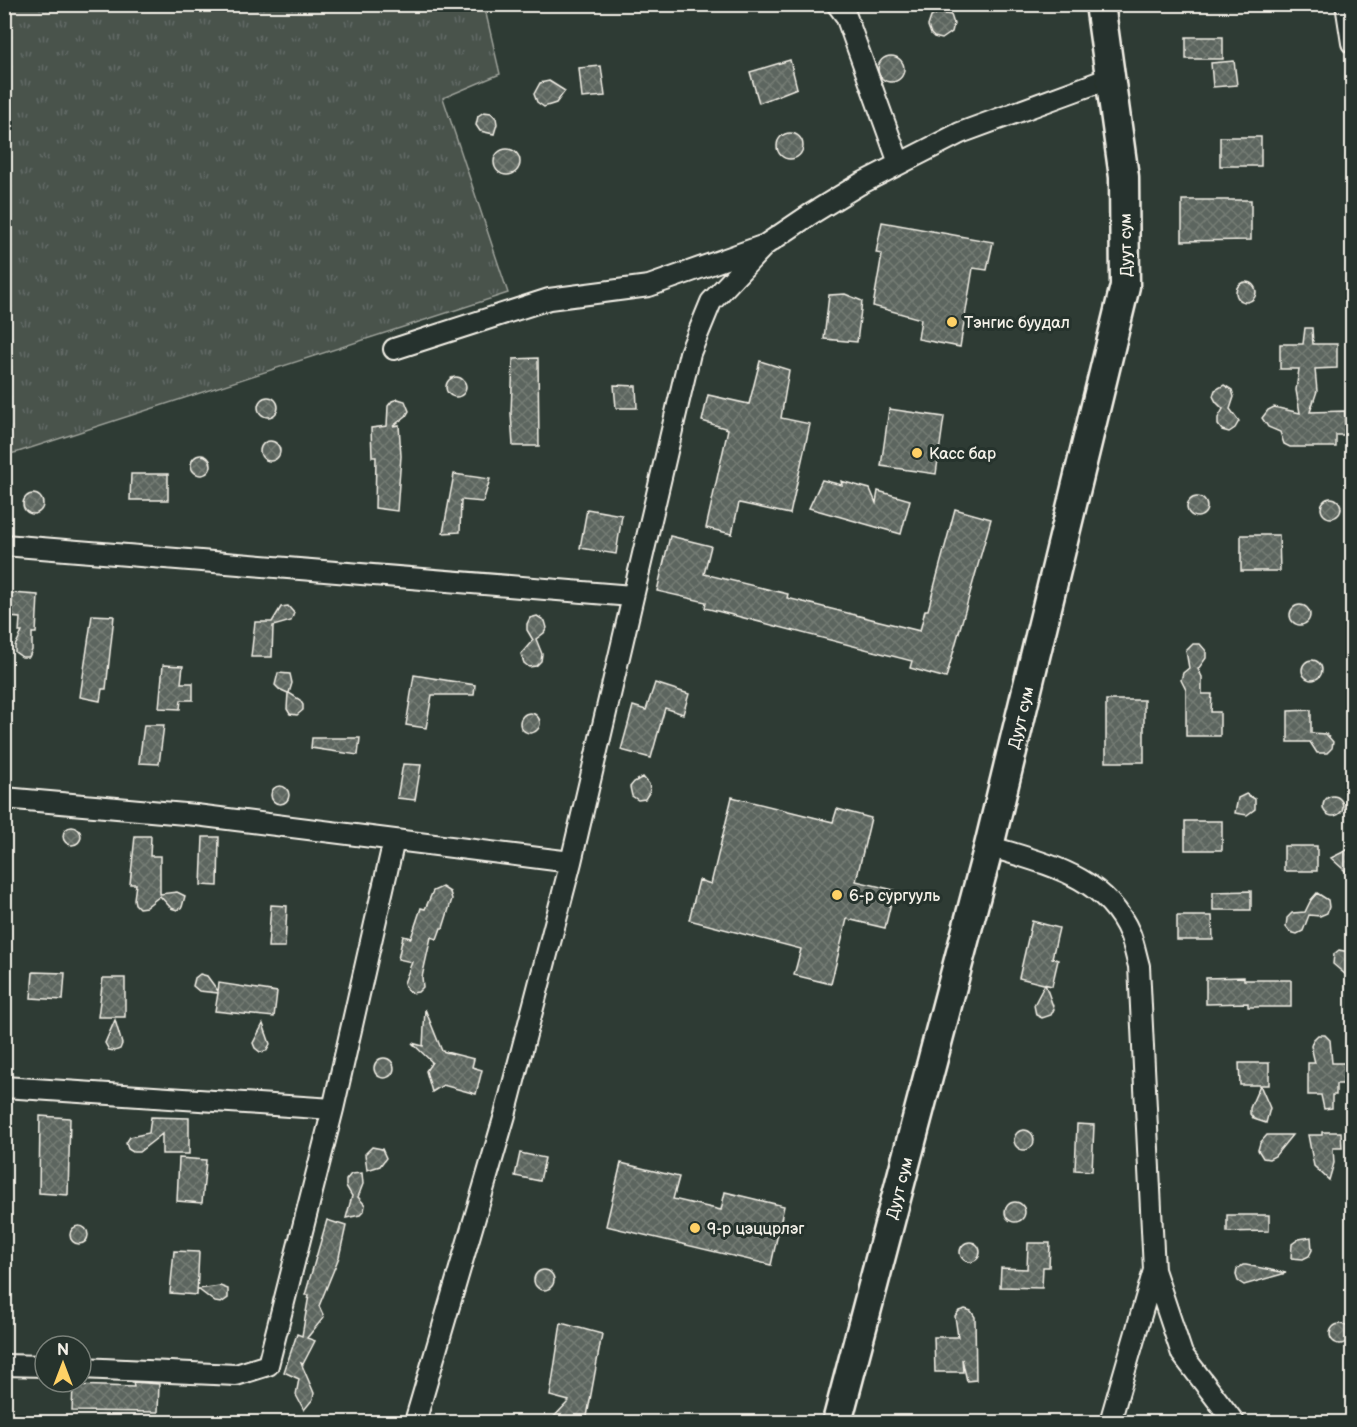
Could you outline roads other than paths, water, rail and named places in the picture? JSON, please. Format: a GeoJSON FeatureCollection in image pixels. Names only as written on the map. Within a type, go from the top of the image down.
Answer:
{"type":"FeatureCollection","features":[{"type":"Feature","properties":{"kind":"main road","name":"Дуут сум"},"geometry":{"type":"LineString","coordinates":[[837,1422],[989,846],[1125,286],[1124,177],[1100,4]]}},
{"type":"Feature","properties":{"kind":"street"},"geometry":{"type":"LineString","coordinates":[[837,4],[846,16],[899,163]]}},
{"type":"Feature","properties":{"kind":"street"},"geometry":{"type":"LineString","coordinates":[[1346,4],[1353,43]]}},
{"type":"Feature","properties":{"kind":"street"},"geometry":{"type":"LineString","coordinates":[[415,1422],[505,1115],[571,862],[690,353],[711,302],[765,245],[860,183],[960,133],[1110,78]]}},
{"type":"Feature","properties":{"kind":"street"},"geometry":{"type":"LineString","coordinates":[[394,350],[549,299],[650,286],[765,245]]}},
{"type":"Feature","properties":{"kind":"street"},"geometry":{"type":"LineString","coordinates":[[4,545],[632,596]]}},
{"type":"Feature","properties":{"kind":"street"},"geometry":{"type":"LineString","coordinates":[[4,798],[196,815],[571,862]]}},
{"type":"Feature","properties":{"kind":"street"},"geometry":{"type":"LineString","coordinates":[[93,1369],[236,1376],[268,1365],[333,1109],[393,840]]}},
{"type":"Feature","properties":{"kind":"street"},"geometry":{"type":"LineString","coordinates":[[989,846],[1062,870],[1090,884],[1111,904],[1130,934],[1139,966],[1154,1270],[1182,1354],[1234,1422]]}},
{"type":"Feature","properties":{"kind":"street"},"geometry":{"type":"LineString","coordinates":[[4,1087],[333,1109]]}},
{"type":"Feature","properties":{"kind":"street"},"geometry":{"type":"LineString","coordinates":[[1110,1422],[1154,1270]]}},
{"type":"Feature","properties":{"kind":"street"},"geometry":{"type":"LineString","coordinates":[[4,1365],[33,1366]]}},
{"type":"Feature","properties":{"kind":"place","name":"Тэнгис буудал"},"geometry":{"type":"Point","coordinates":[952,322]}},
{"type":"Feature","properties":{"kind":"place","name":"Касс бар"},"geometry":{"type":"Point","coordinates":[917,453]}},
{"type":"Feature","properties":{"kind":"place","name":"6-р сургууль"},"geometry":{"type":"Point","coordinates":[837,895]}},
{"type":"Feature","properties":{"kind":"place","name":"9-р цэццрлэг"},"geometry":{"type":"Point","coordinates":[695,1228]}}]}
